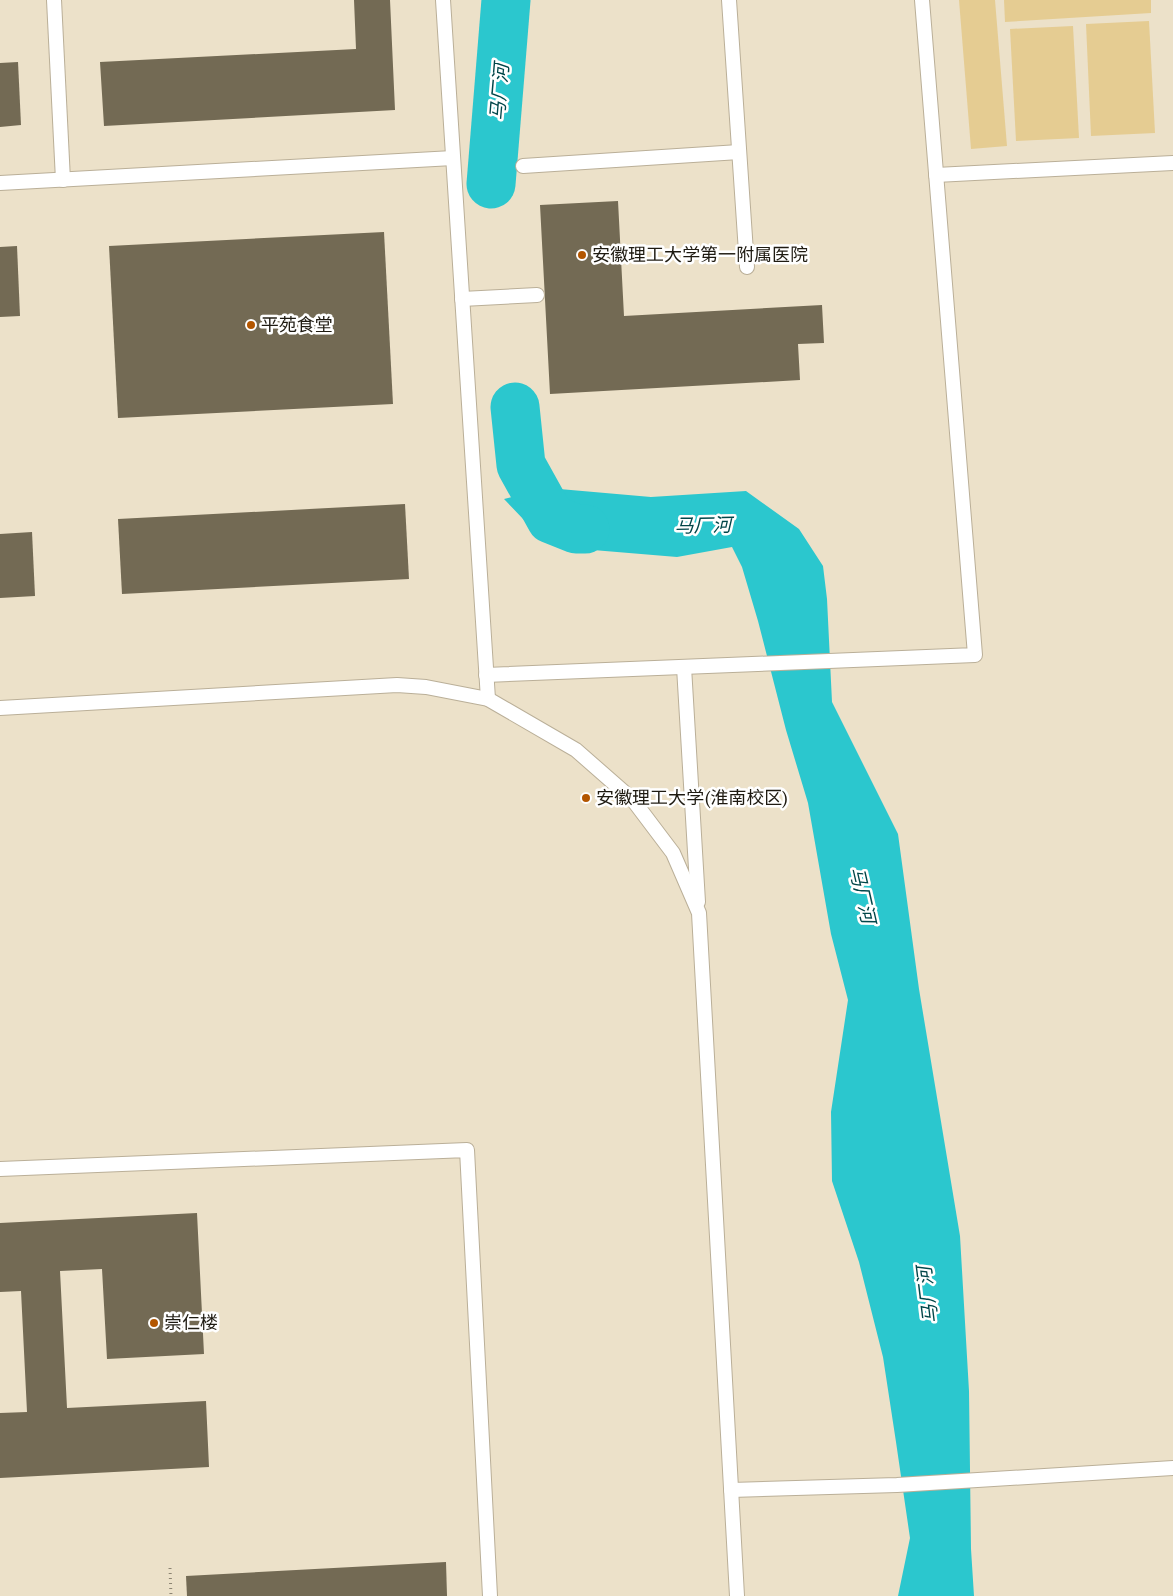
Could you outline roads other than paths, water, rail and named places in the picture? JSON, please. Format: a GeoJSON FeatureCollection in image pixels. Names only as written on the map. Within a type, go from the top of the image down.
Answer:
{"type":"FeatureCollection","features":[{"type":"Feature","properties":{"kind":"lane"},"geometry":{"type":"LineString","coordinates":[[54,0],[63,180]]}},
{"type":"Feature","properties":{"kind":"lane"},"geometry":{"type":"LineString","coordinates":[[443,0],[488,699]]}},
{"type":"Feature","properties":{"kind":"lane"},"geometry":{"type":"LineString","coordinates":[[729,0],[747,268]]}},
{"type":"Feature","properties":{"kind":"lane"},"geometry":{"type":"LineString","coordinates":[[486,675],[975,655],[922,0]]}},
{"type":"Feature","properties":{"kind":"lane"},"geometry":{"type":"LineString","coordinates":[[524,166],[739,152]]}},
{"type":"Feature","properties":{"kind":"lane"},"geometry":{"type":"LineString","coordinates":[[0,183],[454,158]]}},
{"type":"Feature","properties":{"kind":"lane"},"geometry":{"type":"LineString","coordinates":[[936,175],[1173,163]]}},
{"type":"Feature","properties":{"kind":"lane"},"geometry":{"type":"LineString","coordinates":[[462,299],[537,295]]}},
{"type":"Feature","properties":{"kind":"lane"},"geometry":{"type":"LineString","coordinates":[[689,667],[699,913],[737,1596]]}},
{"type":"Feature","properties":{"kind":"lane"},"geometry":{"type":"LineString","coordinates":[[0,708],[397,685],[426,687],[488,699],[576,750],[633,800],[673,853],[699,913]]}},
{"type":"Feature","properties":{"kind":"lane"},"geometry":{"type":"LineString","coordinates":[[0,1169],[467,1150],[490,1596]]}},
{"type":"Feature","properties":{"kind":"lane"},"geometry":{"type":"LineString","coordinates":[[731,1490],[897,1484],[1173,1468]]}},
{"type":"Feature","properties":{"kind":"water"},"geometry":{"type":"Polygon","coordinates":[[[548,488],[651,497],[746,491],[799,529],[823,566],[827,599],[832,702],[898,834],[919,989],[960,1236],[969,1391],[971,1549],[974,1596],[898,1596],[910,1538],[883,1357],[859,1262],[832,1181],[831,1112],[848,1000],[831,934],[808,803],[786,730],[742,567],[732,547],[677,557],[593,550],[545,542],[504,499],[548,488]]]}},
{"type":"Feature","properties":{"kind":"waterway","name":"马厂河"},"geometry":{"type":"LineString","coordinates":[[491,184],[506,0]]}},
{"type":"Feature","properties":{"kind":"waterway","name":"马厂河"},"geometry":{"type":"LineString","coordinates":[[515,407],[521,465],[551,519],[576,529],[585,529]]}},
{"type":"Feature","properties":{"kind":"place","name":"安徽理工大学第一附属医院"},"geometry":{"type":"Point","coordinates":[582,255]}},
{"type":"Feature","properties":{"kind":"place","name":"平苑食堂"},"geometry":{"type":"Point","coordinates":[251,325]}},
{"type":"Feature","properties":{"kind":"place","name":"安徽理工大学(淮南校区)"},"geometry":{"type":"Point","coordinates":[586,798]}},
{"type":"Feature","properties":{"kind":"place","name":"崇仁楼"},"geometry":{"type":"Point","coordinates":[154,1323]}}]}
